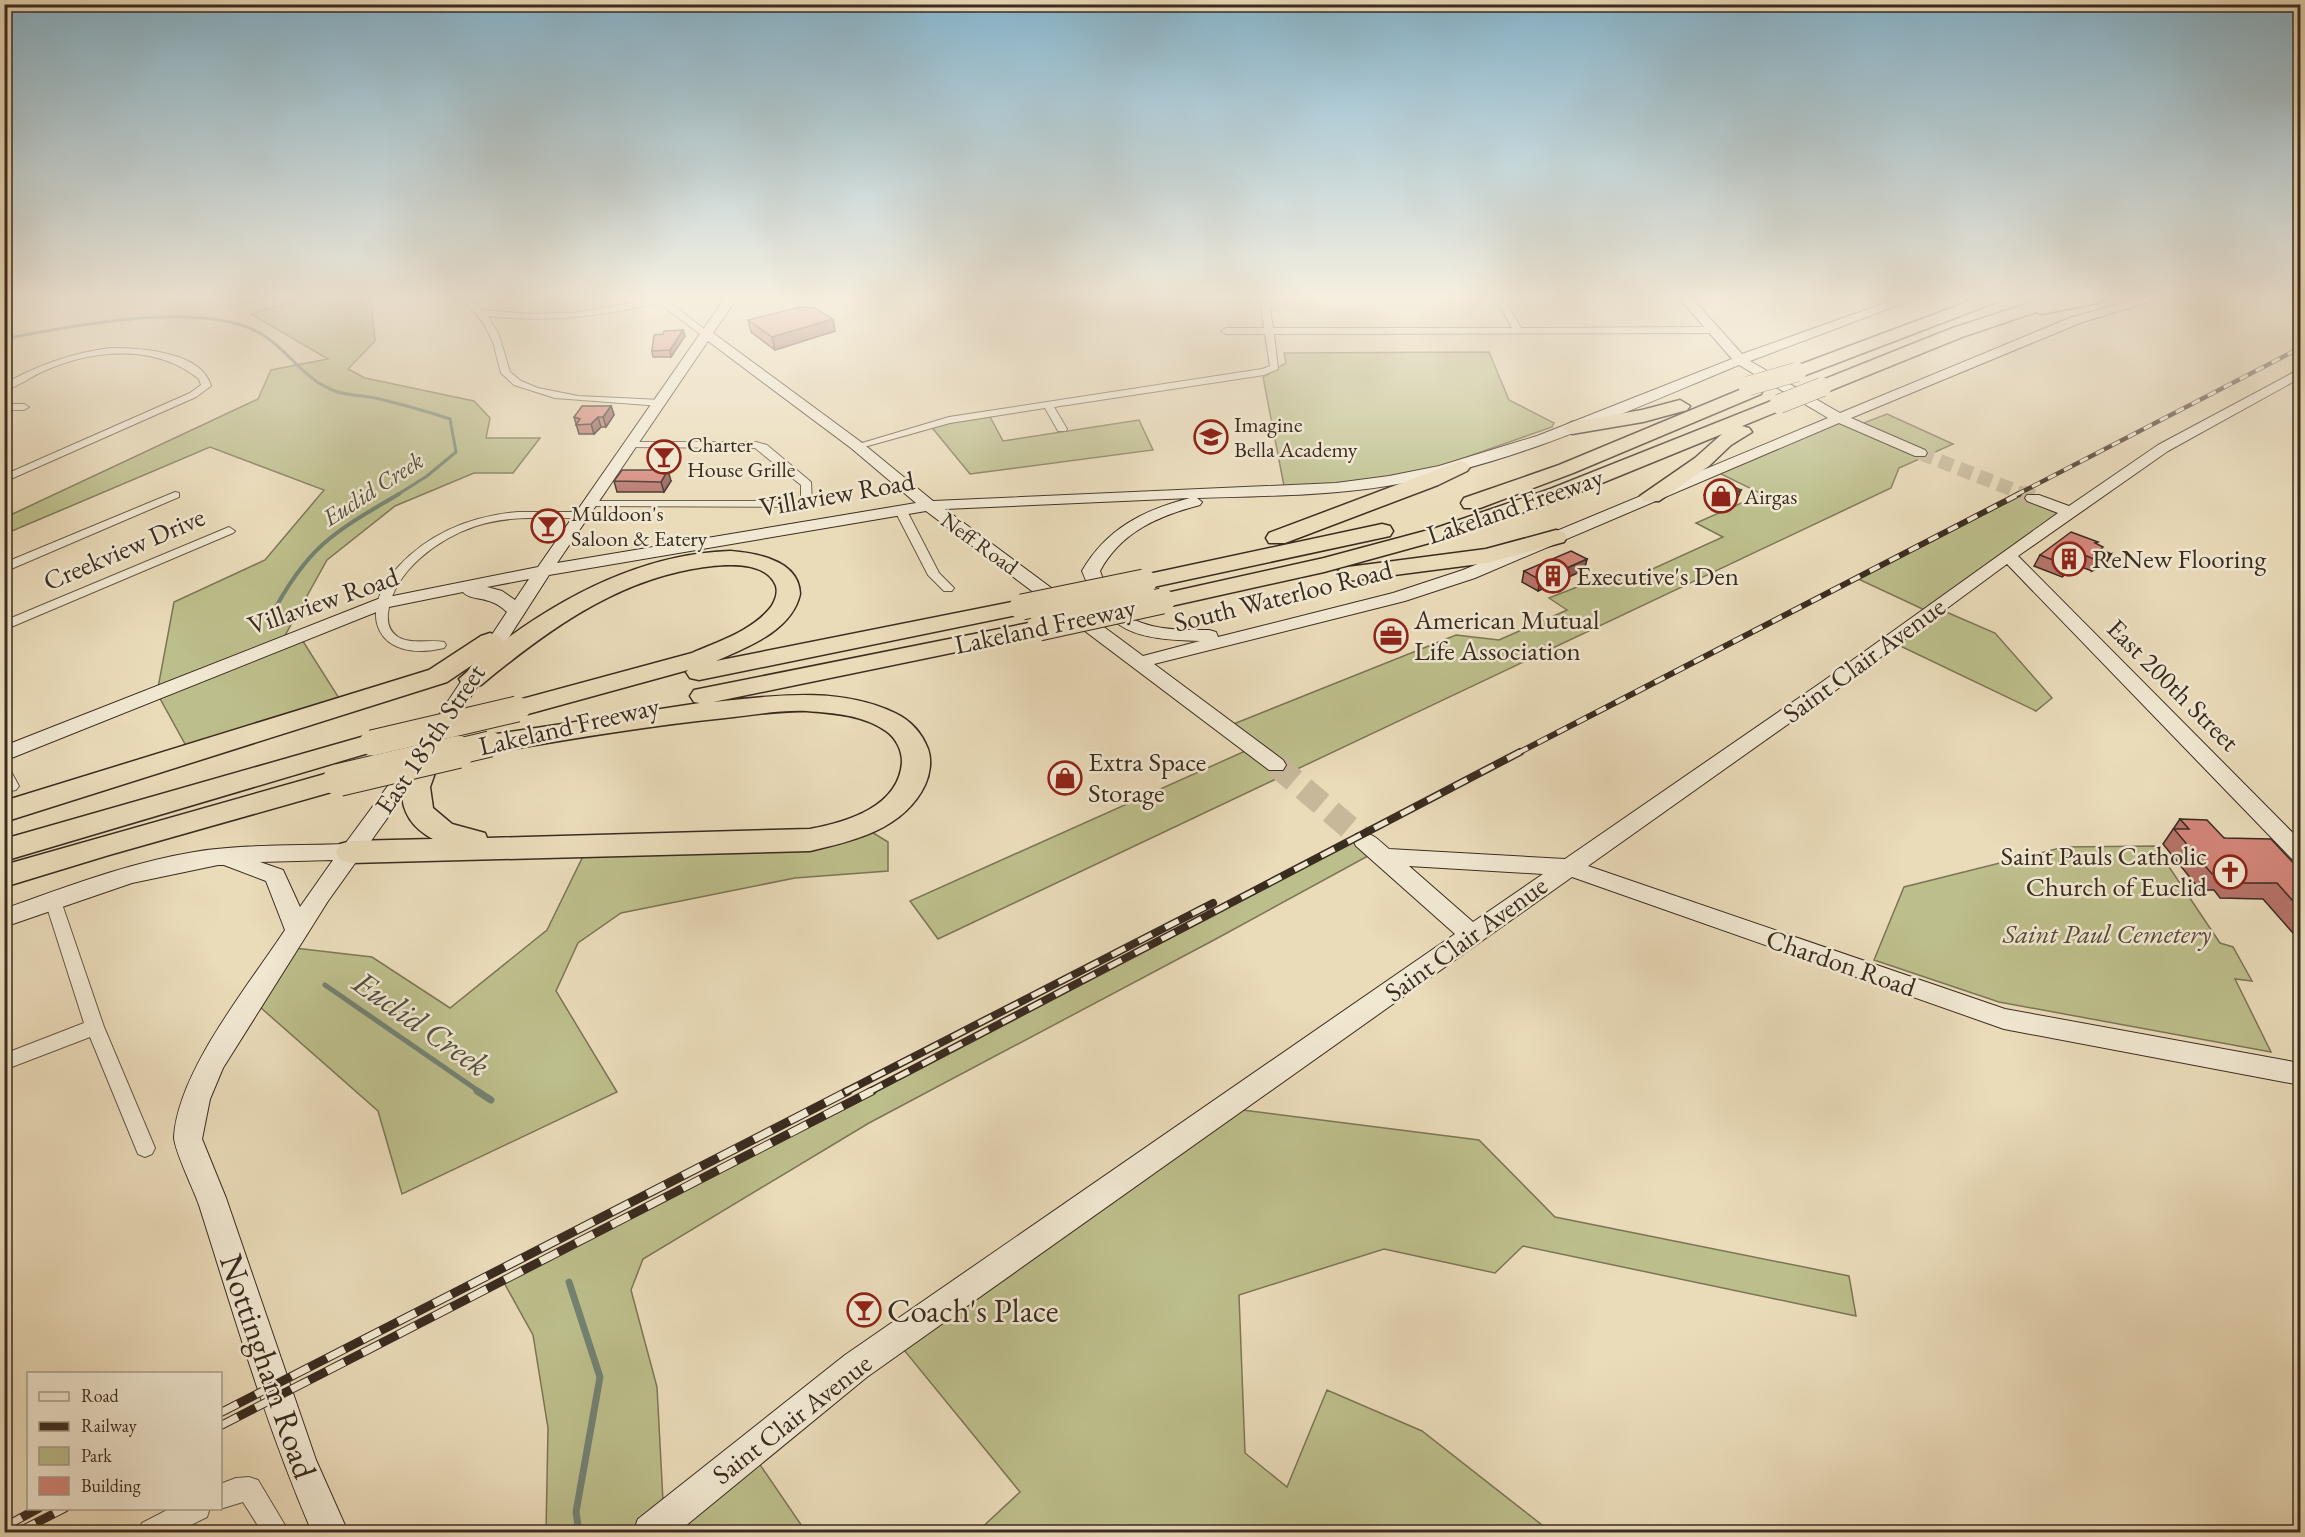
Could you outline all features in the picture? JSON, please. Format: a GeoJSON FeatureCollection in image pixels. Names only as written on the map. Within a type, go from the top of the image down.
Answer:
{"type":"FeatureCollection","features":[{"type":"Feature","properties":{"kind":"highway","name":"Lakeland Freeway"},"geometry":{"type":"LineString","coordinates":[[4,850],[372,743],[517,709],[1022,608],[1394,528],[1566,469],[1751,388],[1803,370]]}},
{"type":"Feature","properties":{"kind":"highway"},"geometry":{"type":"LineString","coordinates":[[1651,496],[1702,462],[1724,441],[1782,407],[1822,387],[1865,370]]}},
{"type":"Feature","properties":{"kind":"highway"},"geometry":{"type":"LineString","coordinates":[[1572,428],[1643,416],[1751,388]]}},
{"type":"Feature","properties":{"kind":"highway","name":"Lakeland Freeway"},"geometry":{"type":"LineString","coordinates":[[4,876],[101,846],[339,780],[490,744],[811,673],[1163,603],[1311,569],[1483,520],[1782,407]]}},
{"type":"Feature","properties":{"kind":"highway"},"geometry":{"type":"LineString","coordinates":[[1156,580],[1205,561],[1313,526],[1431,481],[1460,467]]}},
{"type":"Feature","properties":{"kind":"highway"},"geometry":{"type":"LineString","coordinates":[[1163,603],[1339,575],[1453,562],[1556,537]]}},
{"type":"Feature","properties":{"kind":"highway"},"geometry":{"type":"LineString","coordinates":[[472,679],[533,629],[575,602],[615,584],[656,571],[690,562],[740,559],[774,569],[789,587],[788,597],[776,616],[752,634],[722,649],[701,658],[517,709]]}},
{"type":"Feature","properties":{"kind":"highway"},"geometry":{"type":"LineString","coordinates":[[8,799],[438,676],[456,666],[508,622]]}},
{"type":"Feature","properties":{"kind":"highway"},"geometry":{"type":"LineString","coordinates":[[351,852],[810,840],[839,835],[880,816],[906,792],[916,770],[915,752],[907,736],[894,723],[846,708],[803,702],[654,716],[490,744]]}},
{"type":"Feature","properties":{"kind":"highway"},"geometry":{"type":"LineString","coordinates":[[434,738],[416,786],[420,812],[430,825],[453,837],[514,848]]}},
{"type":"Feature","properties":{"kind":"street"},"geometry":{"type":"LineString","coordinates":[[4,388],[36,370]]}},
{"type":"Feature","properties":{"kind":"street"},"geometry":{"type":"LineString","coordinates":[[4,479],[194,395],[206,386],[204,378],[193,370]]}},
{"type":"Feature","properties":{"kind":"street"},"geometry":{"type":"LineString","coordinates":[[505,370],[517,383],[563,396],[661,403]]}},
{"type":"Feature","properties":{"kind":"street","name":"East 185th Street"},"geometry":{"type":"LineString","coordinates":[[211,1198],[188,1139],[196,1099],[212,1062],[297,930],[434,738],[508,622],[684,370]]}},
{"type":"Feature","properties":{"kind":"street","name":"Neff Road"},"geometry":{"type":"LineString","coordinates":[[754,370],[857,446],[915,498],[1140,662],[1276,765]]}},
{"type":"Feature","properties":{"kind":"street"},"geometry":{"type":"LineString","coordinates":[[857,446],[949,420],[1269,370]]}},
{"type":"Feature","properties":{"kind":"street","name":"Villaview Road"},"geometry":{"type":"LineString","coordinates":[[4,754],[384,603],[543,571],[900,509],[1381,484],[1460,467],[1572,428],[1716,370]]}},
{"type":"Feature","properties":{"kind":"street"},"geometry":{"type":"LineString","coordinates":[[1757,370],[1839,418],[1920,453]]}},
{"type":"Feature","properties":{"kind":"street","name":"South Waterloo Road"},"geometry":{"type":"LineString","coordinates":[[1140,662],[1263,629],[1409,594],[1469,574],[1956,370]]}},
{"type":"Feature","properties":{"kind":"street","name":"Saint Clair Avenue"},"geometry":{"type":"LineString","coordinates":[[651,1533],[768,1435],[856,1366],[1829,686],[2008,555],[2163,448],[2301,373]]}},
{"type":"Feature","properties":{"kind":"street"},"geometry":{"type":"LineString","coordinates":[[1048,405],[1062,429]]}},
{"type":"Feature","properties":{"kind":"street"},"geometry":{"type":"LineString","coordinates":[[4,407],[24,407]]}},
{"type":"Feature","properties":{"kind":"street"},"geometry":{"type":"LineString","coordinates":[[439,645],[412,644],[393,640],[382,629],[381,620],[384,603],[402,570],[436,542],[456,531],[497,516],[586,510],[806,504],[807,484],[763,447],[632,445]]}},
{"type":"Feature","properties":{"kind":"street"},"geometry":{"type":"LineString","coordinates":[[1236,492],[1179,505],[1142,520],[1114,538],[1096,558],[1091,571],[1100,595],[1114,615],[1148,629],[1181,636],[1214,637],[1263,629]]}},
{"type":"Feature","properties":{"kind":"street"},"geometry":{"type":"LineString","coordinates":[[4,568],[175,495]]}},
{"type":"Feature","properties":{"kind":"street"},"geometry":{"type":"LineString","coordinates":[[2033,498],[2070,512]]}},
{"type":"Feature","properties":{"kind":"street"},"geometry":{"type":"LineString","coordinates":[[900,509],[934,575],[948,588]]}},
{"type":"Feature","properties":{"kind":"street","name":"Creekview Drive"},"geometry":{"type":"LineString","coordinates":[[4,626],[229,531]]}},
{"type":"Feature","properties":{"kind":"street","name":"East 200th Street"},"geometry":{"type":"LineString","coordinates":[[2008,555],[2301,853]]}},
{"type":"Feature","properties":{"kind":"street"},"geometry":{"type":"LineString","coordinates":[[434,593],[495,593],[504,597],[508,622]]}},
{"type":"Feature","properties":{"kind":"street"},"geometry":{"type":"LineString","coordinates":[[4,771],[8,799]]}},
{"type":"Feature","properties":{"kind":"street"},"geometry":{"type":"LineString","coordinates":[[1364,840],[1473,936]]}},
{"type":"Feature","properties":{"kind":"street"},"geometry":{"type":"LineString","coordinates":[[4,918],[141,872],[210,859],[351,852]]}},
{"type":"Feature","properties":{"kind":"street","name":"Chardon Road"},"geometry":{"type":"LineString","coordinates":[[1383,857],[1567,867],[2004,1019],[2301,1074]]}},
{"type":"Feature","properties":{"kind":"street"},"geometry":{"type":"LineString","coordinates":[[210,859],[240,863],[275,876],[297,930]]}},
{"type":"Feature","properties":{"kind":"street"},"geometry":{"type":"LineString","coordinates":[[53,901],[95,1027],[145,1148]]}},
{"type":"Feature","properties":{"kind":"street"},"geometry":{"type":"LineString","coordinates":[[4,1062],[95,1027]]}},
{"type":"Feature","properties":{"kind":"street","name":"Nottingham Road"},"geometry":{"type":"LineString","coordinates":[[211,1198],[300,1464],[330,1533]]}},
{"type":"Feature","properties":{"kind":"street"},"geometry":{"type":"LineString","coordinates":[[222,1496],[236,1490],[249,1489],[276,1533]]}},
{"type":"Feature","properties":{"kind":"street"},"geometry":{"type":"LineString","coordinates":[[151,1533],[196,1510]]}},
{"type":"Feature","properties":{"kind":"green space"},"geometry":{"type":"Polygon","coordinates":[[[271,370],[349,370],[365,378],[474,401],[490,418],[486,438],[540,438],[513,473],[474,473],[395,506],[327,560],[282,641],[299,635],[344,706],[190,753],[157,693],[174,602],[265,560],[324,490],[210,447],[5,534],[4,518],[258,399],[271,370]]]}},
{"type":"Feature","properties":{"kind":"green space"},"geometry":{"type":"Polygon","coordinates":[[[1275,370],[1496,370],[1509,400],[1554,423],[1552,427],[1427,471],[1336,484],[1284,486],[1263,377],[1275,370]]]}},
{"type":"Feature","properties":{"kind":"green space"},"geometry":{"type":"Polygon","coordinates":[[[988,413],[1003,441],[1139,420],[1153,450],[970,474],[929,424],[988,413]]]}},
{"type":"Feature","properties":{"kind":"green space"},"geometry":{"type":"Polygon","coordinates":[[[1887,414],[1953,444],[1899,468],[1891,488],[938,939],[910,901],[1252,748],[1226,727],[1456,635],[1499,640],[1567,610],[1549,598],[1600,578],[1626,581],[1723,537],[1696,523],[1762,494],[1713,470],[1839,418],[1856,426],[1887,414]]]}},
{"type":"Feature","properties":{"kind":"green space"},"geometry":{"type":"Polygon","coordinates":[[[2021,493],[2070,512],[1937,608],[1995,633],[2052,698],[2036,711],[1890,641],[1929,612],[1856,578],[2021,493]]]}},
{"type":"Feature","properties":{"kind":"green space"},"geometry":{"type":"Polygon","coordinates":[[[862,826],[888,842],[888,871],[795,878],[621,913],[578,943],[556,991],[617,1092],[402,1194],[378,1111],[252,1000],[286,947],[372,957],[450,1008],[547,930],[588,846],[862,826]]]}},
{"type":"Feature","properties":{"kind":"green space"},"geometry":{"type":"Polygon","coordinates":[[[1360,835],[1377,851],[869,1123],[643,1259],[631,1290],[657,1387],[664,1520],[750,1450],[806,1532],[546,1532],[548,1428],[533,1335],[502,1279],[1114,966],[1360,835]]]}},
{"type":"Feature","properties":{"kind":"green space","name":"Saint Paul Cemetery"},"geometry":{"type":"Polygon","coordinates":[[[2155,846],[2220,943],[2233,947],[2252,981],[2235,979],[2271,1052],[1999,1002],[1874,960],[1904,887],[2064,847],[2155,846]]]}},
{"type":"Feature","properties":{"kind":"green space"},"geometry":{"type":"Polygon","coordinates":[[[1227,1108],[1479,1140],[1555,1217],[1849,1276],[1856,1316],[1523,1246],[1495,1273],[1384,1249],[1239,1295],[1245,1453],[1287,1487],[1327,1390],[1422,1431],[1551,1532],[977,1532],[1020,1492],[895,1339],[1227,1108]]]}},
{"type":"Feature","properties":{"kind":"building"},"geometry":{"type":"Polygon","coordinates":[[[582,406],[611,406],[603,417],[598,417],[591,424],[576,425],[580,419],[574,417],[582,406]]]}},
{"type":"Feature","properties":{"kind":"building"},"geometry":{"type":"Polygon","coordinates":[[[622,470],[668,470],[661,482],[614,481],[622,470]]]}},
{"type":"Feature","properties":{"kind":"building"},"geometry":{"type":"Polygon","coordinates":[[[1721,481],[1741,490],[1726,497],[1707,488],[1721,481]]]}},
{"type":"Feature","properties":{"kind":"building"},"geometry":{"type":"Polygon","coordinates":[[[2071,532],[2098,542],[2095,543],[2103,547],[2100,550],[2111,554],[2098,561],[2082,554],[2068,566],[2040,555],[2071,532]]]}},
{"type":"Feature","properties":{"kind":"building"},"geometry":{"type":"Polygon","coordinates":[[[1571,551],[1587,559],[1540,580],[1524,571],[1571,551]]]}},
{"type":"Feature","properties":{"kind":"building"},"geometry":{"type":"Polygon","coordinates":[[[2180,819],[2207,820],[2224,838],[2271,839],[2301,871],[2301,910],[2277,883],[2233,883],[2226,874],[2212,874],[2174,829],[2189,829],[2180,819]]]}},
{"type":"Feature","properties":{"kind":"waterway","name":"Euclid Creek"},"geometry":{"type":"LineString","coordinates":[[303,370],[324,386],[340,393],[385,400],[450,419],[456,452],[427,476],[397,495]]}},
{"type":"Feature","properties":{"kind":"waterway","name":"Euclid Creek"},"geometry":{"type":"LineString","coordinates":[[270,618],[296,574],[323,544],[356,520],[399,494]]}},
{"type":"Feature","properties":{"kind":"waterway","name":"Euclid Creek"},"geometry":{"type":"LineString","coordinates":[[325,985],[480,1092]]}},
{"type":"Feature","properties":{"kind":"waterway","name":"Euclid Creek"},"geometry":{"type":"LineString","coordinates":[[477,1091],[491,1100]]}},
{"type":"Feature","properties":{"kind":"waterway","name":"Euclid Creek"},"geometry":{"type":"LineString","coordinates":[[569,1282],[600,1377],[576,1512],[579,1532]]}},
{"type":"Feature","properties":{"kind":"tunnel"},"geometry":{"type":"LineString","coordinates":[[1920,453],[2026,495]]}},
{"type":"Feature","properties":{"kind":"tunnel"},"geometry":{"type":"LineString","coordinates":[[2022,494],[2033,498]]}},
{"type":"Feature","properties":{"kind":"tunnel"},"geometry":{"type":"LineString","coordinates":[[1276,765],[1364,840]]}},
{"type":"Feature","properties":{"kind":"railway"},"geometry":{"type":"LineString","coordinates":[[2016,495],[2258,370]]}},
{"type":"Feature","properties":{"kind":"railway"},"geometry":{"type":"LineString","coordinates":[[1518,753],[2019,494]]}},
{"type":"Feature","properties":{"kind":"railway"},"geometry":{"type":"LineString","coordinates":[[869,1092],[1520,752]]}},
{"type":"Feature","properties":{"kind":"railway"},"geometry":{"type":"LineString","coordinates":[[845,1092],[1213,903]]}},
{"type":"Feature","properties":{"kind":"railway"},"geometry":{"type":"LineString","coordinates":[[222,1412],[848,1091]]}},
{"type":"Feature","properties":{"kind":"railway"},"geometry":{"type":"LineString","coordinates":[[222,1425],[872,1091]]}},
{"type":"Feature","properties":{"kind":"railway"},"geometry":{"type":"LineString","coordinates":[[4,1527],[35,1510]]}},
{"type":"Feature","properties":{"kind":"railway"},"geometry":{"type":"LineString","coordinates":[[18,1532],[61,1510]]}},
{"type":"Feature","properties":{"kind":"place","name":"Imagine Bella Academy"},"geometry":{"type":"Point","coordinates":[1211,437]}},
{"type":"Feature","properties":{"kind":"place","name":"Charter House Grille"},"geometry":{"type":"Point","coordinates":[664,457]}},
{"type":"Feature","properties":{"kind":"place","name":"Airgas"},"geometry":{"type":"Point","coordinates":[1721,496]}},
{"type":"Feature","properties":{"kind":"place","name":"Muldoon's Saloon & Eatery"},"geometry":{"type":"Point","coordinates":[548,526]}},
{"type":"Feature","properties":{"kind":"place","name":"ReNew Flooring"},"geometry":{"type":"Point","coordinates":[2069,559]}},
{"type":"Feature","properties":{"kind":"place","name":"Executive's Den"},"geometry":{"type":"Point","coordinates":[1553,576]}},
{"type":"Feature","properties":{"kind":"place","name":"American Mutual Life Association"},"geometry":{"type":"Point","coordinates":[1391,636]}},
{"type":"Feature","properties":{"kind":"place","name":"Extra Space Storage"},"geometry":{"type":"Point","coordinates":[1065,778]}},
{"type":"Feature","properties":{"kind":"place","name":"Saint Pauls Catholic Church of Euclid"},"geometry":{"type":"Point","coordinates":[2230,872]}},
{"type":"Feature","properties":{"kind":"place","name":"Coach's Place"},"geometry":{"type":"Point","coordinates":[864,1310]}}]}
